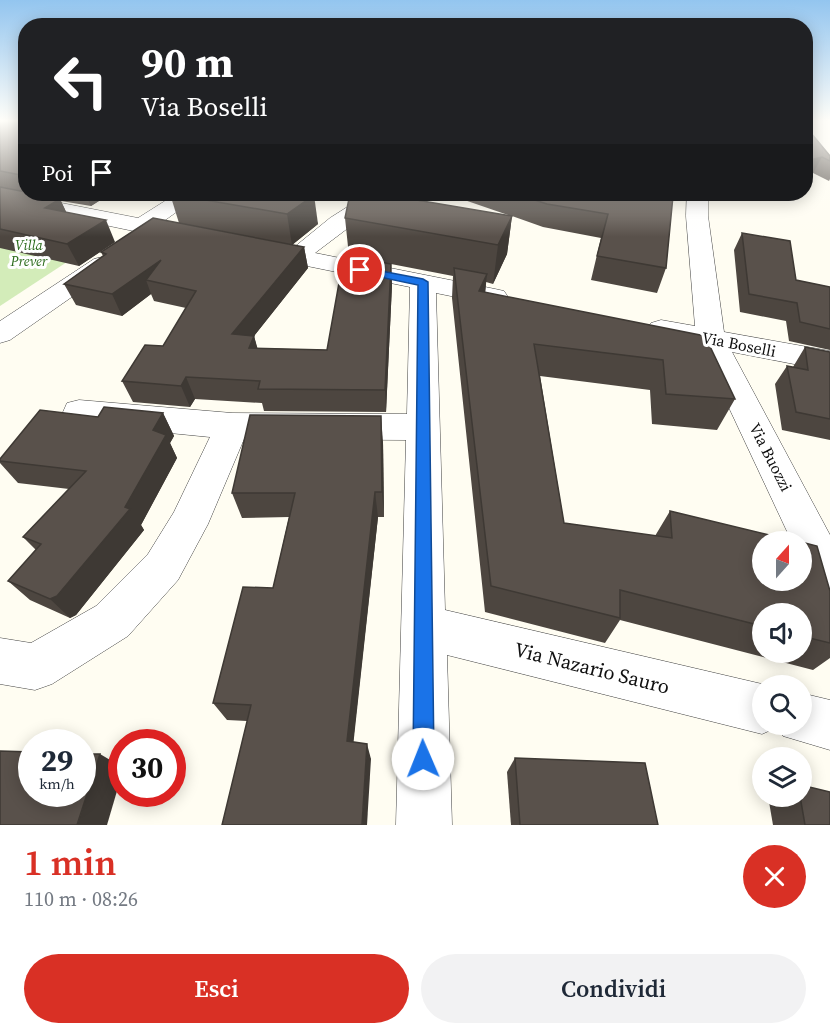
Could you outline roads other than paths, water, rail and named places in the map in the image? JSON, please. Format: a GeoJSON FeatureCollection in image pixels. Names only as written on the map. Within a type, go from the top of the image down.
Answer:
{"type":"FeatureCollection","features":[{"type":"Feature","properties":{"kind":"street"},"geometry":{"type":"LineString","coordinates":[[0,197],[18,201]]}},
{"type":"Feature","properties":{"kind":"street"},"geometry":{"type":"LineString","coordinates":[[20,201],[209,240]]}},
{"type":"Feature","properties":{"kind":"street"},"geometry":{"type":"LineString","coordinates":[[0,334],[180,201]]}},
{"type":"Feature","properties":{"kind":"street"},"geometry":{"type":"LineString","coordinates":[[297,257],[340,221],[371,201]]}},
{"type":"Feature","properties":{"kind":"street"},"geometry":{"type":"LineString","coordinates":[[690,207],[711,339]]}},
{"type":"Feature","properties":{"kind":"street"},"geometry":{"type":"LineString","coordinates":[[242,246],[515,300]]}},
{"type":"Feature","properties":{"kind":"street"},"geometry":{"type":"LineString","coordinates":[[423,282],[424,825]]}},
{"type":"Feature","properties":{"kind":"street","name":"Via Boselli"},"geometry":{"type":"LineString","coordinates":[[642,325],[830,361]]}},
{"type":"Feature","properties":{"kind":"street","name":"Via Buozzi"},"geometry":{"type":"LineString","coordinates":[[711,339],[830,576]]}},
{"type":"Feature","properties":{"kind":"street"},"geometry":{"type":"LineString","coordinates":[[79,412],[232,426],[423,427]]}},
{"type":"Feature","properties":{"kind":"street"},"geometry":{"type":"LineString","coordinates":[[0,661],[34,667],[112,621],[163,567],[188,524],[232,426]]}},
{"type":"Feature","properties":{"kind":"street","name":"Via Nazario Sauro"},"geometry":{"type":"LineString","coordinates":[[422,627],[752,707]]}},
{"type":"Feature","properties":{"kind":"street"},"geometry":{"type":"LineString","coordinates":[[812,721],[830,725]]}},
{"type":"Feature","properties":{"kind":"park label","name":"Villa Prever"},"geometry":{"type":"Point","coordinates":[29,254]}}]}
